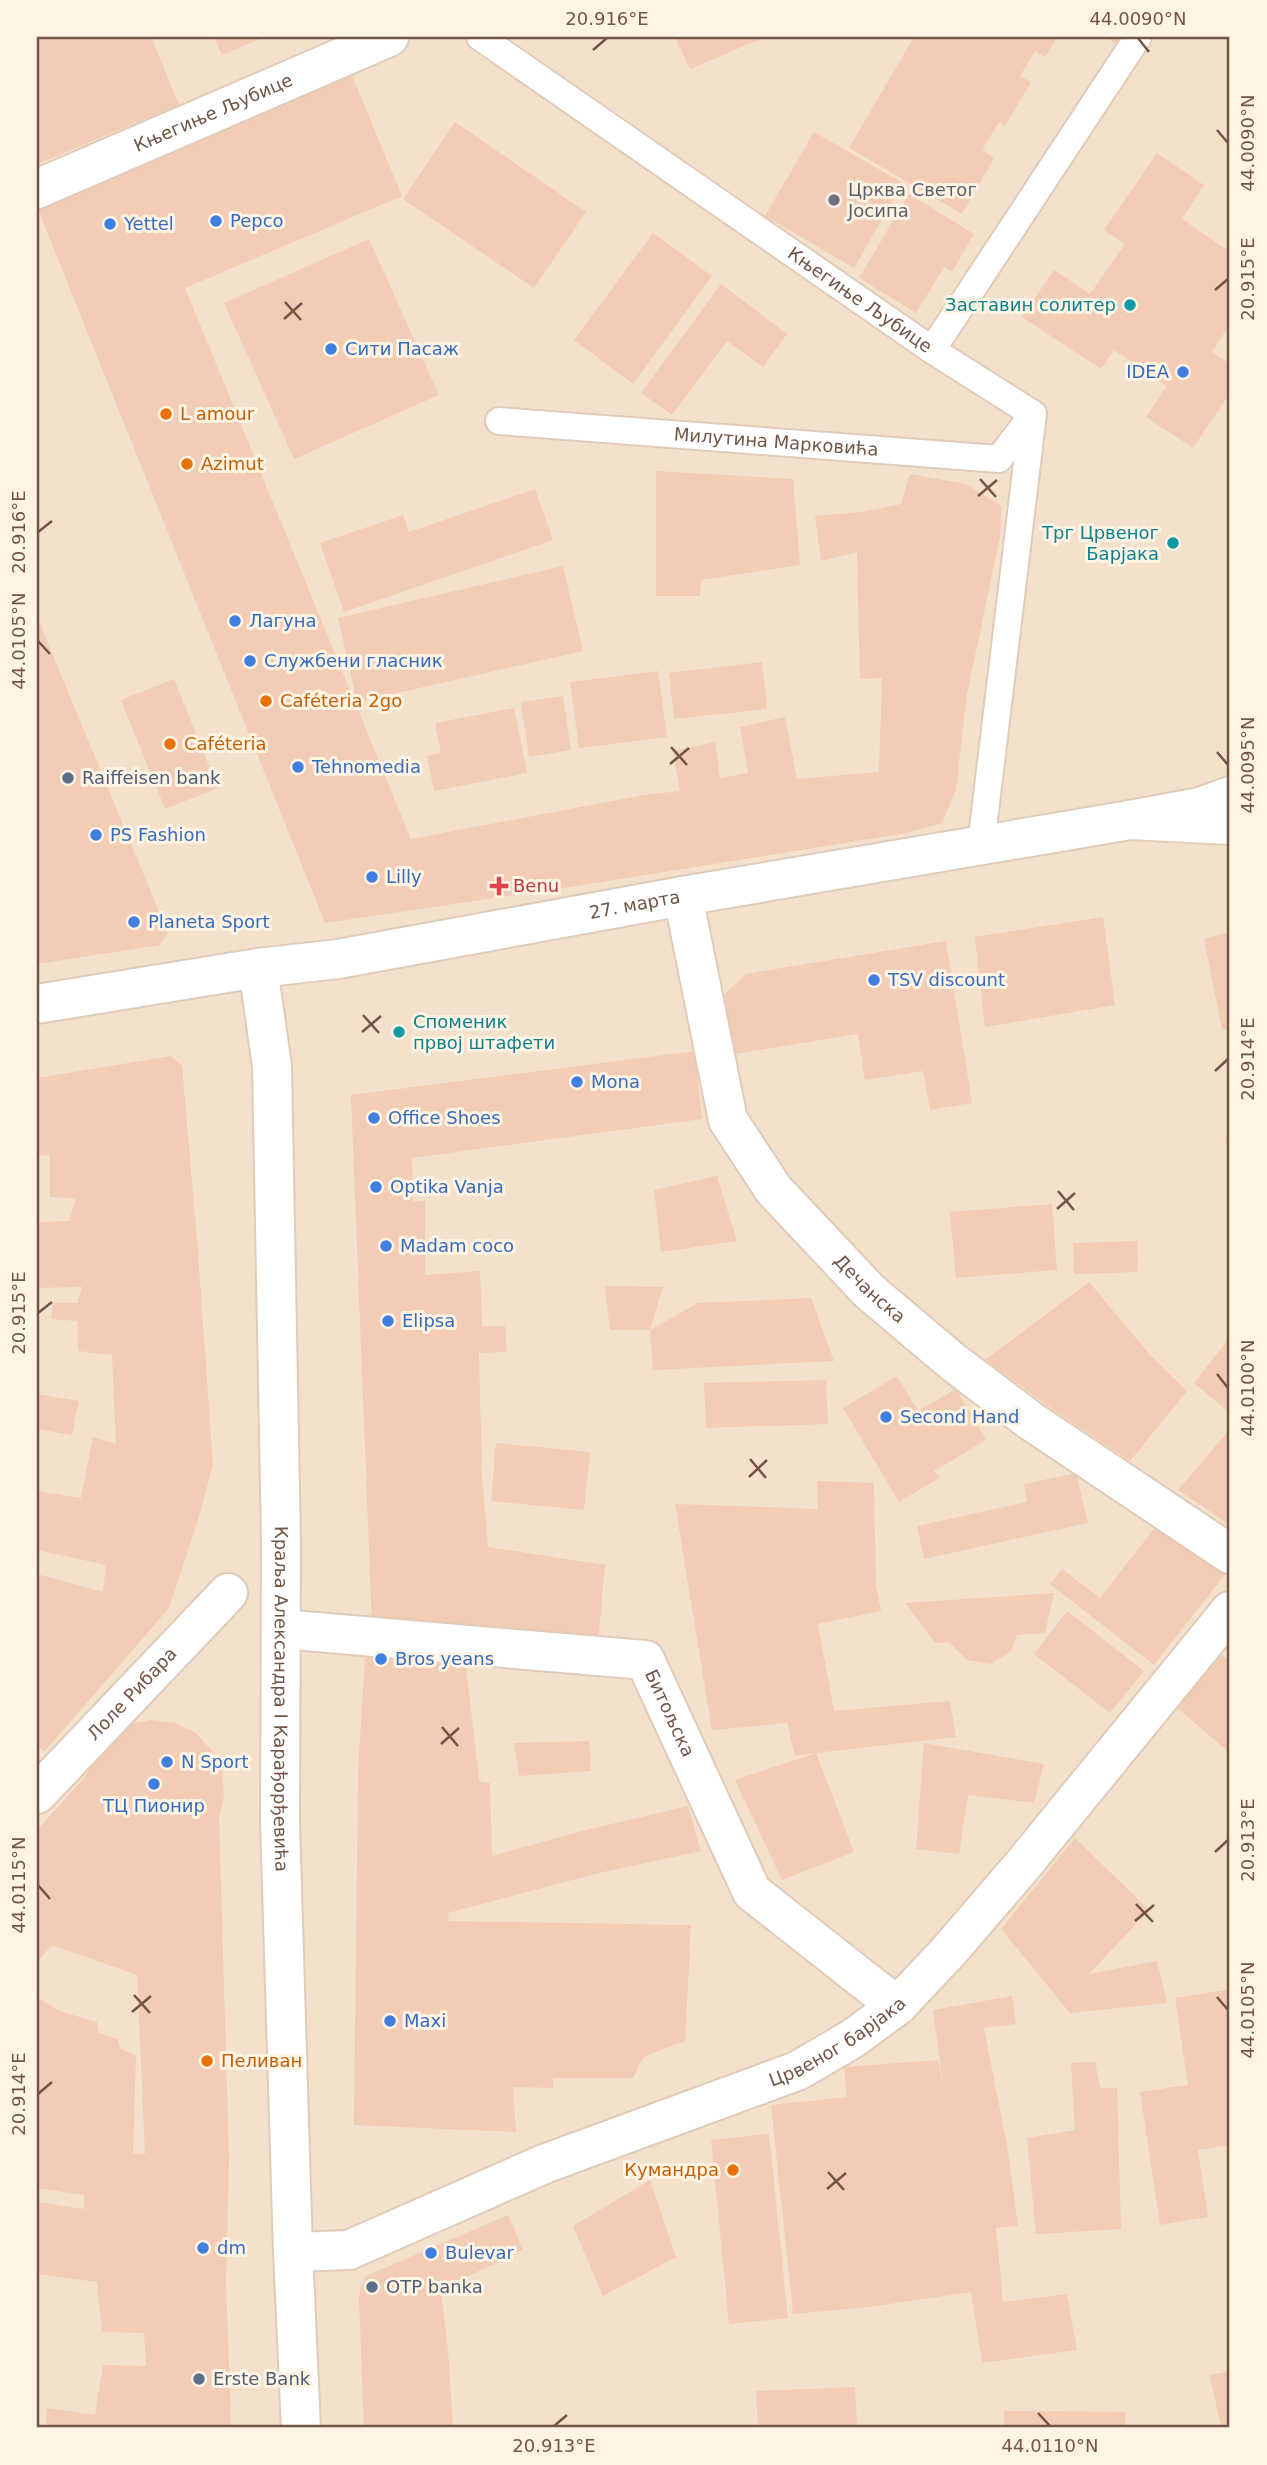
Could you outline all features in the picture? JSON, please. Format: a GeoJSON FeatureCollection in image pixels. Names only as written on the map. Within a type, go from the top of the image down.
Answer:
{"type":"FeatureCollection","features":[{"type":"Feature","properties":{"kind":"street","name":"Књегиње Љубице"},"geometry":{"type":"LineString","coordinates":[[37,189],[389,37]]}},
{"type":"Feature","properties":{"kind":"street","name":"27. марта"},"geometry":{"type":"LineString","coordinates":[[37,1004],[258,968],[338,959],[683,896],[1130,820],[1199,807],[1230,796]]}},
{"type":"Feature","properties":{"kind":"street"},"geometry":{"type":"LineString","coordinates":[[1130,820],[1230,825]]}},
{"type":"Feature","properties":{"kind":"street","name":"Дечанска"},"geometry":{"type":"LineString","coordinates":[[683,896],[728,1121],[774,1190],[870,1292],[953,1362],[1031,1421],[1230,1555]]}},
{"type":"Feature","properties":{"kind":"street","name":"Краља Александра I Карађорђевића"},"geometry":{"type":"LineString","coordinates":[[258,968],[272,1066],[281,1629],[280,1822],[301,2428]]}},
{"type":"Feature","properties":{"kind":"street","name":"Лоле Рибара"},"geometry":{"type":"LineString","coordinates":[[37,1794],[228,1593]]}},
{"type":"Feature","properties":{"kind":"street","name":"Црвеног барјака"},"geometry":{"type":"LineString","coordinates":[[293,2252],[349,2250],[544,2164],[797,2071],[852,2039],[897,2006],[949,1951],[1022,1866],[1230,1611]]}},
{"type":"Feature","properties":{"kind":"street","name":"Битољска"},"geometry":{"type":"LineString","coordinates":[[281,1629],[645,1660],[752,1892],[897,2006]]}},
{"type":"Feature","properties":{"kind":"lane","name":"Књегиње Љубице"},"geometry":{"type":"LineString","coordinates":[[480,37],[933,350],[1138,37]]}},
{"type":"Feature","properties":{"kind":"lane"},"geometry":{"type":"LineString","coordinates":[[933,350],[1033,414],[981,845]]}},
{"type":"Feature","properties":{"kind":"lane","name":"Милутина Марковића"},"geometry":{"type":"LineString","coordinates":[[499,421],[999,459],[1033,414]]}},
{"type":"Feature","properties":{"kind":"shaded area"},"geometry":{"type":"Polygon","coordinates":[[[37,37],[1230,37],[1230,2428],[37,2428],[37,37]]]}},
{"type":"Feature","properties":{"kind":"building"},"geometry":{"type":"Polygon","coordinates":[[[37,37],[151,37],[179,105],[37,164],[37,37]]]}},
{"type":"Feature","properties":{"kind":"building"},"geometry":{"type":"Polygon","coordinates":[[[214,37],[265,37],[222,55],[214,37]]]}},
{"type":"Feature","properties":{"kind":"building"},"geometry":{"type":"Polygon","coordinates":[[[675,37],[765,37],[690,69],[675,37]]]}},
{"type":"Feature","properties":{"kind":"building"},"geometry":{"type":"Polygon","coordinates":[[[914,37],[1057,37],[1045,57],[1035,51],[1020,76],[1031,82],[1005,126],[999,122],[982,150],[994,158],[962,214],[849,148],[914,37]]]}},
{"type":"Feature","properties":{"kind":"building"},"geometry":{"type":"Polygon","coordinates":[[[1104,37],[1121,37],[1117,44],[1104,37]]]}},
{"type":"Feature","properties":{"kind":"building"},"geometry":{"type":"Polygon","coordinates":[[[351,73],[402,196],[185,288],[411,839],[644,795],[680,791],[673,751],[715,742],[720,778],[748,773],[740,727],[785,717],[797,779],[879,772],[882,678],[860,679],[857,552],[821,561],[815,516],[862,512],[901,504],[910,474],[966,484],[1002,506],[1000,537],[966,699],[956,790],[942,823],[907,833],[325,923],[37,207],[351,73]]]}},
{"type":"Feature","properties":{"kind":"building"},"geometry":{"type":"Polygon","coordinates":[[[455,122],[586,212],[534,288],[403,199],[455,122]]]}},
{"type":"Feature","properties":{"kind":"building","name":"Црква Светог Јосипа"},"geometry":{"type":"Polygon","coordinates":[[[814,132],[903,183],[854,268],[765,216],[814,132]]]}},
{"type":"Feature","properties":{"kind":"building","name":"Заставин солитер"},"geometry":{"type":"Polygon","coordinates":[[[1157,153],[1204,185],[1182,219],[1230,252],[1230,324],[1212,352],[1230,364],[1230,393],[1193,448],[1146,417],[1167,386],[1114,350],[1101,369],[1022,317],[1054,270],[1090,294],[1125,244],[1104,230],[1157,153]]]}},
{"type":"Feature","properties":{"kind":"building"},"geometry":{"type":"Polygon","coordinates":[[[909,194],[974,234],[952,272],[944,267],[916,313],[859,278],[909,194]]]}},
{"type":"Feature","properties":{"kind":"building"},"geometry":{"type":"Polygon","coordinates":[[[653,233],[712,276],[633,384],[574,340],[653,233]]]}},
{"type":"Feature","properties":{"kind":"building","name":"Сити Пасаж"},"geometry":{"type":"Polygon","coordinates":[[[369,239],[439,395],[294,459],[224,303],[369,239]]]}},
{"type":"Feature","properties":{"kind":"building"},"geometry":{"type":"Polygon","coordinates":[[[721,284],[787,334],[763,367],[727,341],[672,415],[641,393],[721,284]]]}},
{"type":"Feature","properties":{"kind":"building"},"geometry":{"type":"Polygon","coordinates":[[[656,471],[793,479],[800,565],[701,580],[700,596],[656,596],[656,471]]]}},
{"type":"Feature","properties":{"kind":"building"},"geometry":{"type":"Polygon","coordinates":[[[535,489],[553,540],[344,612],[320,543],[403,515],[409,532],[535,489]]]}},
{"type":"Feature","properties":{"kind":"building"},"geometry":{"type":"Polygon","coordinates":[[[563,566],[583,651],[357,702],[338,618],[563,566]]]}},
{"type":"Feature","properties":{"kind":"building"},"geometry":{"type":"Polygon","coordinates":[[[37,617],[168,933],[160,945],[37,964],[37,617]]]}},
{"type":"Feature","properties":{"kind":"building"},"geometry":{"type":"Polygon","coordinates":[[[762,662],[767,709],[674,719],[669,673],[762,662]]]}},
{"type":"Feature","properties":{"kind":"building"},"geometry":{"type":"Polygon","coordinates":[[[658,671],[667,737],[579,748],[570,682],[658,671]]]}},
{"type":"Feature","properties":{"kind":"building","name":"Caféteria"},"geometry":{"type":"Polygon","coordinates":[[[174,679],[218,788],[165,809],[121,700],[174,679]]]}},
{"type":"Feature","properties":{"kind":"building"},"geometry":{"type":"Polygon","coordinates":[[[563,696],[571,750],[529,757],[521,702],[563,696]]]}},
{"type":"Feature","properties":{"kind":"building"},"geometry":{"type":"Polygon","coordinates":[[[514,708],[527,773],[434,791],[427,756],[441,753],[435,723],[514,708]]]}},
{"type":"Feature","properties":{"kind":"building"},"geometry":{"type":"Polygon","coordinates":[[[1103,917],[1115,1005],[985,1027],[975,937],[1103,917]]]}},
{"type":"Feature","properties":{"kind":"building"},"geometry":{"type":"Polygon","coordinates":[[[1230,932],[1230,1030],[1222,1029],[1204,939],[1230,932]]]}},
{"type":"Feature","properties":{"kind":"building"},"geometry":{"type":"Polygon","coordinates":[[[946,941],[972,1103],[930,1110],[923,1071],[865,1080],[858,1034],[734,1054],[724,995],[746,974],[946,941]]]}},
{"type":"Feature","properties":{"kind":"building"},"geometry":{"type":"Polygon","coordinates":[[[695,1051],[702,1119],[412,1158],[413,1201],[425,1201],[425,1275],[480,1271],[482,1326],[505,1326],[507,1352],[479,1353],[482,1476],[488,1547],[605,1565],[598,1643],[372,1625],[351,1095],[695,1051]]]}},
{"type":"Feature","properties":{"kind":"building"},"geometry":{"type":"Polygon","coordinates":[[[171,1056],[182,1066],[213,1465],[169,1608],[45,1751],[37,1747],[37,1574],[103,1592],[106,1565],[37,1550],[37,1491],[81,1498],[93,1437],[116,1444],[112,1355],[78,1351],[77,1321],[51,1319],[53,1303],[77,1303],[82,1287],[37,1288],[37,1222],[69,1221],[76,1198],[50,1197],[50,1155],[37,1156],[37,1078],[171,1056]]]}},
{"type":"Feature","properties":{"kind":"building"},"geometry":{"type":"Polygon","coordinates":[[[1230,1136],[1230,1159],[1229,1159],[1225,1137],[1230,1136]]]}},
{"type":"Feature","properties":{"kind":"building"},"geometry":{"type":"Polygon","coordinates":[[[717,1176],[737,1241],[661,1252],[654,1190],[717,1176]]]}},
{"type":"Feature","properties":{"kind":"building"},"geometry":{"type":"Polygon","coordinates":[[[1052,1204],[1057,1270],[956,1278],[950,1212],[1052,1204]]]}},
{"type":"Feature","properties":{"kind":"building"},"geometry":{"type":"Polygon","coordinates":[[[1137,1241],[1138,1272],[1074,1274],[1073,1243],[1137,1241]]]}},
{"type":"Feature","properties":{"kind":"building"},"geometry":{"type":"Polygon","coordinates":[[[1089,1282],[1150,1355],[1187,1391],[1130,1461],[985,1360],[1089,1282]]]}},
{"type":"Feature","properties":{"kind":"building"},"geometry":{"type":"Polygon","coordinates":[[[605,1286],[663,1287],[650,1330],[610,1330],[605,1286]]]}},
{"type":"Feature","properties":{"kind":"building"},"geometry":{"type":"Polygon","coordinates":[[[811,1298],[834,1361],[653,1370],[650,1330],[698,1303],[811,1298]]]}},
{"type":"Feature","properties":{"kind":"building"},"geometry":{"type":"Polygon","coordinates":[[[1230,1337],[1230,1413],[1194,1383],[1230,1337]]]}},
{"type":"Feature","properties":{"kind":"building"},"geometry":{"type":"Polygon","coordinates":[[[897,1376],[918,1411],[956,1389],[986,1440],[934,1471],[939,1478],[899,1502],[843,1408],[897,1376]]]}},
{"type":"Feature","properties":{"kind":"building"},"geometry":{"type":"Polygon","coordinates":[[[826,1380],[828,1424],[706,1428],[704,1383],[826,1380]]]}},
{"type":"Feature","properties":{"kind":"building"},"geometry":{"type":"Polygon","coordinates":[[[37,1394],[79,1401],[72,1435],[37,1429],[37,1394]]]}},
{"type":"Feature","properties":{"kind":"building"},"geometry":{"type":"Polygon","coordinates":[[[1230,1429],[1230,1525],[1178,1490],[1230,1429]]]}},
{"type":"Feature","properties":{"kind":"building"},"geometry":{"type":"Polygon","coordinates":[[[496,1443],[590,1452],[584,1510],[491,1501],[496,1443]]]}},
{"type":"Feature","properties":{"kind":"building"},"geometry":{"type":"Polygon","coordinates":[[[1076,1473],[1088,1523],[924,1559],[917,1526],[1027,1502],[1024,1484],[1076,1473]]]}},
{"type":"Feature","properties":{"kind":"building"},"geometry":{"type":"Polygon","coordinates":[[[817,1481],[874,1483],[876,1586],[881,1611],[818,1624],[834,1711],[950,1701],[956,1737],[795,1756],[787,1723],[712,1730],[675,1504],[818,1509],[817,1481]]]}},
{"type":"Feature","properties":{"kind":"building"},"geometry":{"type":"Polygon","coordinates":[[[1157,1525],[1226,1573],[1154,1665],[1050,1584],[1062,1569],[1100,1598],[1157,1525]]]}},
{"type":"Feature","properties":{"kind":"building"},"geometry":{"type":"Polygon","coordinates":[[[1054,1593],[1045,1633],[1017,1635],[1011,1651],[991,1664],[967,1660],[949,1642],[935,1643],[905,1603],[1054,1593]]]}},
{"type":"Feature","properties":{"kind":"building"},"geometry":{"type":"Polygon","coordinates":[[[1067,1611],[1144,1671],[1110,1713],[1034,1654],[1067,1611]]]}},
{"type":"Feature","properties":{"kind":"building"},"geometry":{"type":"Polygon","coordinates":[[[366,1642],[464,1649],[479,1781],[490,1783],[492,1856],[688,1806],[701,1851],[599,1873],[448,1913],[449,1921],[691,1925],[685,2041],[643,2057],[633,2078],[553,2078],[553,2088],[513,2087],[516,2132],[354,2125],[358,1769],[366,1642]]]}},
{"type":"Feature","properties":{"kind":"building"},"geometry":{"type":"Polygon","coordinates":[[[1222,1655],[1230,1662],[1230,1753],[1176,1707],[1222,1655]]]}},
{"type":"Feature","properties":{"kind":"building"},"geometry":{"type":"Polygon","coordinates":[[[152,1720],[175,1723],[196,1733],[212,1751],[222,1772],[224,1795],[219,1818],[229,2158],[226,2280],[231,2428],[46,2428],[47,2408],[95,2415],[103,2365],[146,2366],[144,2333],[102,2332],[97,2282],[37,2274],[37,2202],[84,2209],[84,2195],[37,2188],[37,1997],[59,2011],[97,2022],[99,2033],[118,2039],[120,2048],[136,2056],[133,2153],[145,2154],[137,1975],[52,1945],[37,1962],[37,1830],[86,1776],[94,1753],[130,1724],[152,1720]]]}},
{"type":"Feature","properties":{"kind":"building"},"geometry":{"type":"Polygon","coordinates":[[[589,1741],[591,1771],[519,1776],[514,1743],[589,1741]]]}},
{"type":"Feature","properties":{"kind":"building"},"geometry":{"type":"Polygon","coordinates":[[[924,1743],[1044,1764],[1034,1803],[968,1795],[959,1854],[916,1849],[924,1743]]]}},
{"type":"Feature","properties":{"kind":"building"},"geometry":{"type":"Polygon","coordinates":[[[816,1753],[854,1852],[782,1880],[735,1780],[816,1753]]]}},
{"type":"Feature","properties":{"kind":"building"},"geometry":{"type":"Polygon","coordinates":[[[1075,1838],[1149,1910],[1089,1974],[1157,1961],[1167,2003],[1070,2013],[1001,1929],[1075,1838]]]}},
{"type":"Feature","properties":{"kind":"building"},"geometry":{"type":"Polygon","coordinates":[[[1226,1990],[1230,2022],[1230,2145],[1198,2150],[1208,2217],[1160,2225],[1140,2092],[1188,2085],[1175,1998],[1226,1990]]]}},
{"type":"Feature","properties":{"kind":"building"},"geometry":{"type":"Polygon","coordinates":[[[1012,1996],[1016,2024],[984,2028],[1007,2145],[1018,2226],[996,2228],[1003,2302],[1067,2294],[1077,2350],[982,2363],[971,2292],[869,2307],[793,2314],[771,2105],[847,2097],[844,2067],[938,2060],[943,2084],[933,2010],[1012,1996]]]}},
{"type":"Feature","properties":{"kind":"building"},"geometry":{"type":"Polygon","coordinates":[[[1095,2062],[1100,2088],[1117,2088],[1121,2229],[1036,2234],[1027,2138],[1075,2130],[1071,2063],[1095,2062]]]}},
{"type":"Feature","properties":{"kind":"building"},"geometry":{"type":"Polygon","coordinates":[[[769,2134],[788,2318],[729,2324],[711,2140],[769,2134]]]}},
{"type":"Feature","properties":{"kind":"building"},"geometry":{"type":"Polygon","coordinates":[[[650,2180],[676,2257],[603,2296],[573,2226],[650,2180]]]}},
{"type":"Feature","properties":{"kind":"building"},"geometry":{"type":"Polygon","coordinates":[[[508,2215],[523,2250],[441,2289],[453,2428],[364,2428],[359,2299],[366,2276],[508,2215]]]}},
{"type":"Feature","properties":{"kind":"building"},"geometry":{"type":"Polygon","coordinates":[[[1230,2371],[1230,2428],[1221,2428],[1210,2375],[1230,2371]]]}},
{"type":"Feature","properties":{"kind":"building"},"geometry":{"type":"Polygon","coordinates":[[[855,2387],[857,2427],[758,2428],[756,2391],[855,2387]]]}},
{"type":"Feature","properties":{"kind":"building"},"geometry":{"type":"Polygon","coordinates":[[[1004,2411],[1125,2412],[1125,2428],[1004,2428],[1004,2411]]]}},
{"type":"Feature","properties":{"kind":"place","name":"Црква Светог Јосипа"},"geometry":{"type":"Point","coordinates":[834,200]}},
{"type":"Feature","properties":{"kind":"place","name":"Pepco"},"geometry":{"type":"Point","coordinates":[216,221]}},
{"type":"Feature","properties":{"kind":"place","name":"Yettel"},"geometry":{"type":"Point","coordinates":[110,224]}},
{"type":"Feature","properties":{"kind":"place","name":"Заставин солитер"},"geometry":{"type":"Point","coordinates":[1130,305]}},
{"type":"Feature","properties":{"kind":"place","name":"Сити Пасаж"},"geometry":{"type":"Point","coordinates":[331,349]}},
{"type":"Feature","properties":{"kind":"place","name":"IDEA"},"geometry":{"type":"Point","coordinates":[1183,372]}},
{"type":"Feature","properties":{"kind":"place","name":"L amour"},"geometry":{"type":"Point","coordinates":[166,414]}},
{"type":"Feature","properties":{"kind":"place","name":"Azimut"},"geometry":{"type":"Point","coordinates":[187,464]}},
{"type":"Feature","properties":{"kind":"place","name":"Трг Црвеног Барјака"},"geometry":{"type":"Point","coordinates":[1173,543]}},
{"type":"Feature","properties":{"kind":"place","name":"Лагуна"},"geometry":{"type":"Point","coordinates":[235,621]}},
{"type":"Feature","properties":{"kind":"place","name":"Службени гласник"},"geometry":{"type":"Point","coordinates":[250,661]}},
{"type":"Feature","properties":{"kind":"place","name":"Caféteria 2go"},"geometry":{"type":"Point","coordinates":[266,701]}},
{"type":"Feature","properties":{"kind":"place","name":"Caféteria"},"geometry":{"type":"Point","coordinates":[170,744]}},
{"type":"Feature","properties":{"kind":"place","name":"Tehnomedia"},"geometry":{"type":"Point","coordinates":[298,767]}},
{"type":"Feature","properties":{"kind":"place","name":"Raiffeisen bank"},"geometry":{"type":"Point","coordinates":[68,778]}},
{"type":"Feature","properties":{"kind":"place","name":"PS Fashion"},"geometry":{"type":"Point","coordinates":[96,835]}},
{"type":"Feature","properties":{"kind":"place","name":"Lilly"},"geometry":{"type":"Point","coordinates":[372,877]}},
{"type":"Feature","properties":{"kind":"place","name":"Benu"},"geometry":{"type":"Point","coordinates":[499,886]}},
{"type":"Feature","properties":{"kind":"place","name":"Planeta Sport"},"geometry":{"type":"Point","coordinates":[134,922]}},
{"type":"Feature","properties":{"kind":"place","name":"TSV discount"},"geometry":{"type":"Point","coordinates":[874,980]}},
{"type":"Feature","properties":{"kind":"place","name":"Споменик првој штафети"},"geometry":{"type":"Point","coordinates":[399,1032]}},
{"type":"Feature","properties":{"kind":"place","name":"Mona"},"geometry":{"type":"Point","coordinates":[577,1082]}},
{"type":"Feature","properties":{"kind":"place","name":"Office Shoes"},"geometry":{"type":"Point","coordinates":[374,1118]}},
{"type":"Feature","properties":{"kind":"place","name":"Optika Vanja"},"geometry":{"type":"Point","coordinates":[376,1187]}},
{"type":"Feature","properties":{"kind":"place","name":"Madam coco"},"geometry":{"type":"Point","coordinates":[386,1246]}},
{"type":"Feature","properties":{"kind":"place","name":"Elipsa"},"geometry":{"type":"Point","coordinates":[388,1321]}},
{"type":"Feature","properties":{"kind":"place","name":"Second Hand"},"geometry":{"type":"Point","coordinates":[886,1417]}},
{"type":"Feature","properties":{"kind":"place","name":"Bros yeans"},"geometry":{"type":"Point","coordinates":[381,1659]}},
{"type":"Feature","properties":{"kind":"place","name":"N Sport"},"geometry":{"type":"Point","coordinates":[167,1762]}},
{"type":"Feature","properties":{"kind":"place","name":"ТЦ Пионир"},"geometry":{"type":"Point","coordinates":[154,1784]}},
{"type":"Feature","properties":{"kind":"place","name":"Maxi"},"geometry":{"type":"Point","coordinates":[390,2021]}},
{"type":"Feature","properties":{"kind":"place","name":"Пеливан"},"geometry":{"type":"Point","coordinates":[207,2061]}},
{"type":"Feature","properties":{"kind":"place","name":"Кумандра"},"geometry":{"type":"Point","coordinates":[733,2170]}},
{"type":"Feature","properties":{"kind":"place","name":"dm"},"geometry":{"type":"Point","coordinates":[203,2248]}},
{"type":"Feature","properties":{"kind":"place","name":"Bulevar"},"geometry":{"type":"Point","coordinates":[431,2253]}},
{"type":"Feature","properties":{"kind":"place","name":"OTP banka"},"geometry":{"type":"Point","coordinates":[372,2287]}},
{"type":"Feature","properties":{"kind":"place","name":"Erste Bank"},"geometry":{"type":"Point","coordinates":[199,2379]}}]}
